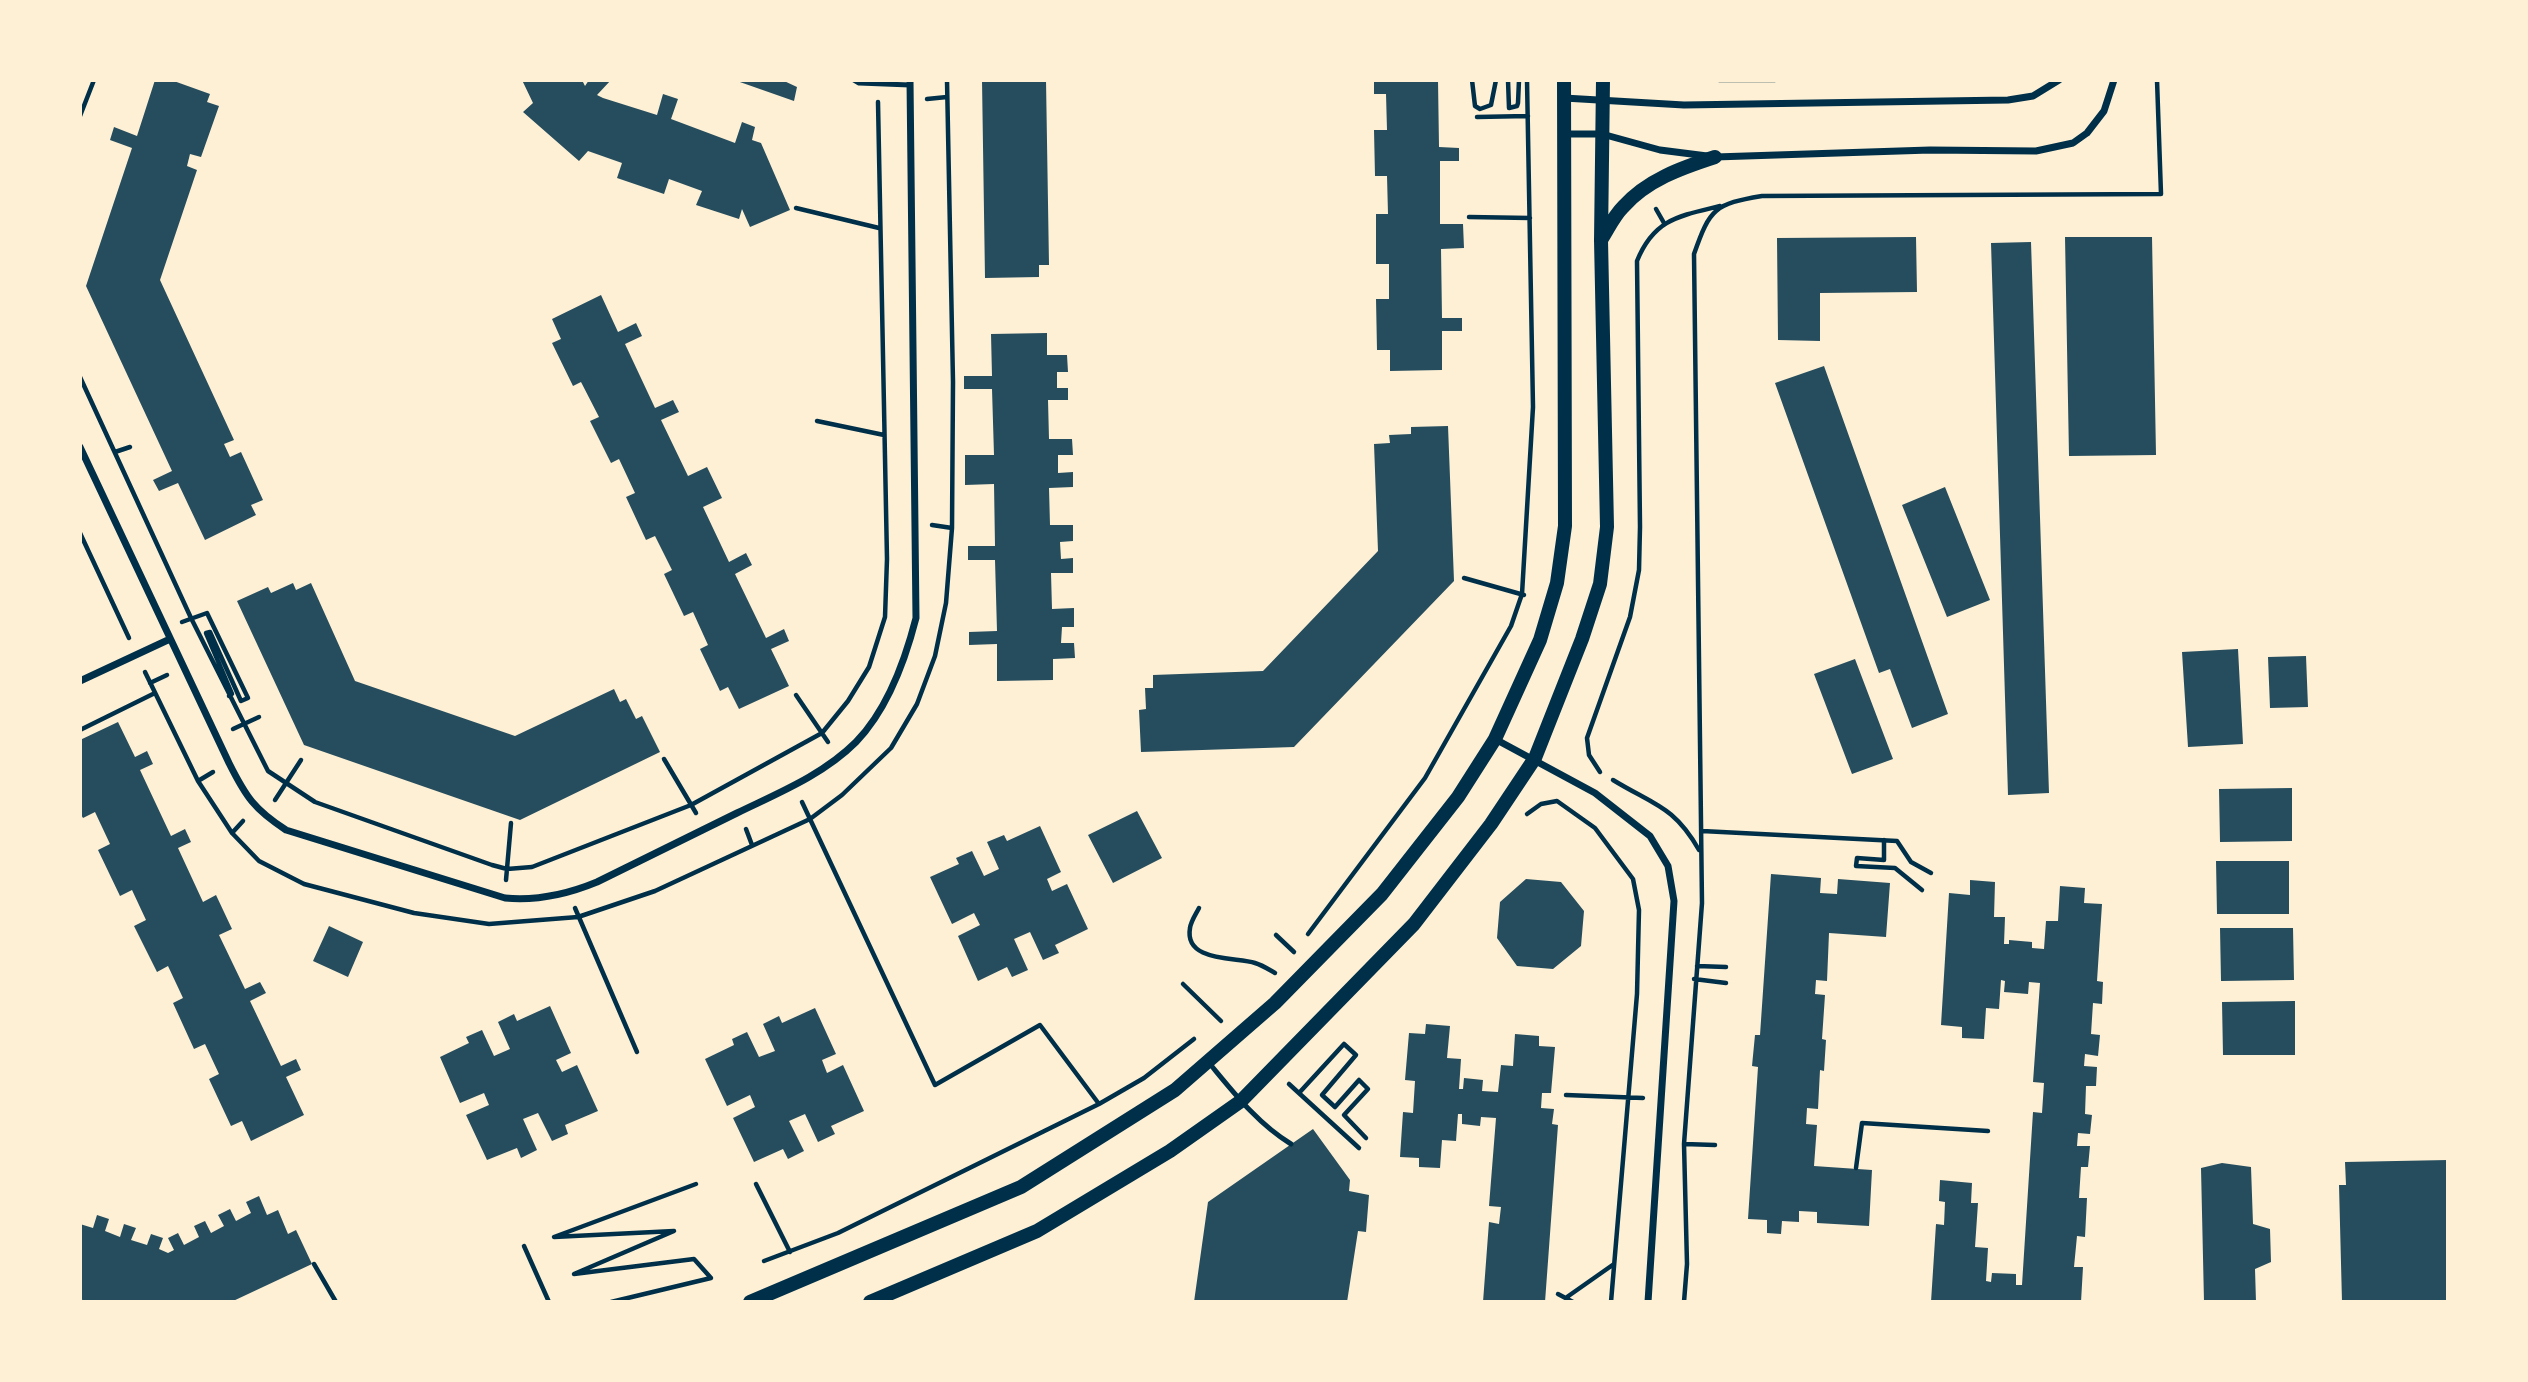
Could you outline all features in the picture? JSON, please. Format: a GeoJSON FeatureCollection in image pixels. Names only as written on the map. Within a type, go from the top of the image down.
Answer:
{"type":"FeatureCollection","features":[{"type":"Feature","properties":{"kind":"main road"},"geometry":{"type":"LineString","coordinates":[[750,1301],[1021,1187],[1175,1090],[1275,1003],[1382,894],[1458,797],[1494,739],[1540,640],[1557,583],[1565,526],[1564,80]]}},
{"type":"Feature","properties":{"kind":"main road"},"geometry":{"type":"LineString","coordinates":[[870,1301],[1037,1231],[1170,1151],[1241,1101],[1414,924],[1491,824],[1535,758],[1582,639],[1600,584],[1607,527],[1601,240],[1603,80]]}},
{"type":"Feature","properties":{"kind":"main road"},"geometry":{"type":"LineString","coordinates":[[1601,240],[1621,208],[1644,187],[1683,168],[1715,158]]}},
{"type":"Feature","properties":{"kind":"street"},"geometry":{"type":"LineString","coordinates":[[1564,98],[1684,106],[2008,100],[2033,96],[2059,80]]}},
{"type":"Feature","properties":{"kind":"street"},"geometry":{"type":"LineString","coordinates":[[1563,134],[1602,134],[1660,150],[1715,158],[1930,150],[2036,151],[2073,143],[2087,133],[2104,111],[2114,80]]}},
{"type":"Feature","properties":{"kind":"street"},"geometry":{"type":"LineString","coordinates":[[80,447],[243,791],[255,807],[286,830],[505,898],[571,893],[597,882],[794,785],[839,757],[877,715],[907,654],[916,618],[910,83]]}},
{"type":"Feature","properties":{"kind":"street"},"geometry":{"type":"LineString","coordinates":[[80,681],[170,639]]}},
{"type":"Feature","properties":{"kind":"street"},"geometry":{"type":"LineString","coordinates":[[1494,739],[1535,758],[1595,793],[1650,836],[1668,866],[1674,901],[1648,1301]]}},
{"type":"Feature","properties":{"kind":"lane"},"geometry":{"type":"LineString","coordinates":[[854,80],[859,83],[910,83]]}},
{"type":"Feature","properties":{"kind":"lane"},"geometry":{"type":"LineString","coordinates":[[1208,1061],[1241,1101],[1276,1136],[1291,1144]]}},
{"type":"Feature","properties":{"kind":"path"},"geometry":{"type":"LineString","coordinates":[[80,116],[94,80]]}},
{"type":"Feature","properties":{"kind":"path"},"geometry":{"type":"LineString","coordinates":[[80,533],[198,781],[232,833],[259,861],[304,884],[414,914],[489,924],[578,917],[655,891],[810,819],[842,795],[891,748],[917,704],[935,656],[946,603],[952,528],[953,382],[947,80]]}},
{"type":"Feature","properties":{"kind":"path"},"geometry":{"type":"LineString","coordinates":[[1472,80],[1475,106],[1480,109],[1491,105],[1496,80]]}},
{"type":"Feature","properties":{"kind":"path"},"geometry":{"type":"LineString","coordinates":[[1508,80],[1509,108],[1513,108],[1518,103],[1519,80]]}},
{"type":"Feature","properties":{"kind":"path"},"geometry":{"type":"LineString","coordinates":[[1276,934],[1294,952],[1425,778],[1511,626],[1522,594],[1533,407],[1527,80]]}},
{"type":"Feature","properties":{"kind":"path"},"geometry":{"type":"LineString","coordinates":[[1719,80],[1775,80]]}},
{"type":"Feature","properties":{"kind":"path"},"geometry":{"type":"LineString","coordinates":[[1664,223],[1682,215],[1762,196],[2161,194],[2157,80]]}},
{"type":"Feature","properties":{"kind":"path"},"geometry":{"type":"LineString","coordinates":[[80,377],[191,618],[268,771],[315,802],[507,869],[532,867],[691,805],[822,733],[848,701],[869,667],[885,617],[887,559],[878,84]]}},
{"type":"Feature","properties":{"kind":"path"},"geometry":{"type":"LineString","coordinates":[[1476,117],[1528,116]]}},
{"type":"Feature","properties":{"kind":"path"},"geometry":{"type":"LineString","coordinates":[[1685,1301],[1687,1264],[1684,1144],[1702,903],[1694,254],[1711,215],[1720,205]]}},
{"type":"Feature","properties":{"kind":"path"},"geometry":{"type":"LineString","coordinates":[[796,208],[879,228]]}},
{"type":"Feature","properties":{"kind":"path"},"geometry":{"type":"LineString","coordinates":[[1469,217],[1530,218]]}},
{"type":"Feature","properties":{"kind":"path"},"geometry":{"type":"LineString","coordinates":[[817,421],[884,435]]}},
{"type":"Feature","properties":{"kind":"path"},"geometry":{"type":"LineString","coordinates":[[115,452],[130,447]]}},
{"type":"Feature","properties":{"kind":"path"},"geometry":{"type":"LineString","coordinates":[[1464,578],[1522,594]]}},
{"type":"Feature","properties":{"kind":"path"},"geometry":{"type":"LineString","coordinates":[[191,618],[207,613],[248,698],[241,701],[210,632],[206,633],[232,694],[229,696]]}},
{"type":"Feature","properties":{"kind":"path"},"geometry":{"type":"LineString","coordinates":[[80,730],[155,693]]}},
{"type":"Feature","properties":{"kind":"path"},"geometry":{"type":"LineString","coordinates":[[796,695],[822,733]]}},
{"type":"Feature","properties":{"kind":"path"},"geometry":{"type":"LineString","coordinates":[[243,724],[259,717]]}},
{"type":"Feature","properties":{"kind":"path"},"geometry":{"type":"LineString","coordinates":[[664,759],[691,805]]}},
{"type":"Feature","properties":{"kind":"path"},"geometry":{"type":"LineString","coordinates":[[286,784],[301,760]]}},
{"type":"Feature","properties":{"kind":"path"},"geometry":{"type":"LineString","coordinates":[[794,785],[935,1085],[1040,1025],[1100,1104]]}},
{"type":"Feature","properties":{"kind":"path"},"geometry":{"type":"LineString","coordinates":[[1624,786],[1654,801],[1675,816],[1689,832],[1701,853]]}},
{"type":"Feature","properties":{"kind":"path"},"geometry":{"type":"LineString","coordinates":[[507,869],[511,823]]}},
{"type":"Feature","properties":{"kind":"path"},"geometry":{"type":"LineString","coordinates":[[1595,828],[1633,879],[1639,910],[1637,994],[1612,1301]]}},
{"type":"Feature","properties":{"kind":"path"},"geometry":{"type":"LineString","coordinates":[[1702,831],[1897,841],[1911,862],[1931,873]]}},
{"type":"Feature","properties":{"kind":"path"},"geometry":{"type":"LineString","coordinates":[[1884,840],[1884,860],[1857,858],[1856,866],[1895,868],[1922,890]]}},
{"type":"Feature","properties":{"kind":"path"},"geometry":{"type":"LineString","coordinates":[[571,893],[578,917],[637,1052]]}},
{"type":"Feature","properties":{"kind":"path"},"geometry":{"type":"LineString","coordinates":[[1199,908],[1190,928],[1195,948],[1214,958],[1259,964],[1277,974],[1268,982]]}},
{"type":"Feature","properties":{"kind":"path"},"geometry":{"type":"LineString","coordinates":[[1697,966],[1726,967]]}},
{"type":"Feature","properties":{"kind":"path"},"geometry":{"type":"LineString","coordinates":[[1669,977],[1726,983]]}},
{"type":"Feature","properties":{"kind":"path"},"geometry":{"type":"LineString","coordinates":[[1183,984],[1220,1019]]}},
{"type":"Feature","properties":{"kind":"path"},"geometry":{"type":"LineString","coordinates":[[1209,1028],[1229,1012]]}},
{"type":"Feature","properties":{"kind":"path"},"geometry":{"type":"LineString","coordinates":[[764,1261],[850,1227],[1100,1104],[1144,1078],[1198,1036]]}},
{"type":"Feature","properties":{"kind":"path"},"geometry":{"type":"LineString","coordinates":[[1299,1093],[1345,1044],[1356,1055],[1322,1095],[1335,1107],[1359,1080],[1368,1089],[1344,1115],[1366,1138]]}},
{"type":"Feature","properties":{"kind":"path"},"geometry":{"type":"LineString","coordinates":[[1286,1082],[1359,1148]]}},
{"type":"Feature","properties":{"kind":"path"},"geometry":{"type":"LineString","coordinates":[[1566,1095],[1661,1100]]}},
{"type":"Feature","properties":{"kind":"path"},"geometry":{"type":"LineString","coordinates":[[1856,1168],[1861,1123],[1988,1131]]}},
{"type":"Feature","properties":{"kind":"path"},"geometry":{"type":"LineString","coordinates":[[1684,1144],[1715,1145]]}},
{"type":"Feature","properties":{"kind":"path"},"geometry":{"type":"LineString","coordinates":[[611,1301],[711,1278],[694,1259],[574,1274],[674,1231],[554,1237],[696,1184]]}},
{"type":"Feature","properties":{"kind":"path"},"geometry":{"type":"LineString","coordinates":[[756,1184],[790,1252]]}},
{"type":"Feature","properties":{"kind":"path"},"geometry":{"type":"LineString","coordinates":[[524,1246],[549,1301]]}},
{"type":"Feature","properties":{"kind":"path"},"geometry":{"type":"LineString","coordinates":[[314,1264],[336,1301]]}},
{"type":"Feature","properties":{"kind":"path"},"geometry":{"type":"LineString","coordinates":[[1567,1297],[1615,1264]]}},
{"type":"Feature","properties":{"kind":"path"},"geometry":{"type":"LineString","coordinates":[[1558,1294],[1573,1301]]}},
{"type":"Feature","properties":{"kind":"building"},"geometry":{"type":"Polygon","coordinates":[[[155,80],[171,80],[210,94],[207,102],[219,106],[201,157],[190,154],[187,166],[197,170],[160,280],[234,440],[224,444],[230,457],[241,452],[263,500],[251,505],[256,515],[205,540],[178,483],[159,491],[153,480],[172,471],[86,286],[132,148],[110,140],[114,127],[137,136],[155,80]]]}},
{"type":"Feature","properties":{"kind":"building"},"geometry":{"type":"Polygon","coordinates":[[[522,80],[582,80],[585,86],[589,80],[611,80],[597,95],[657,115],[663,94],[678,99],[671,119],[735,143],[742,122],[755,127],[752,140],[761,143],[790,210],[750,227],[742,209],[739,219],[696,205],[702,191],[669,179],[664,194],[617,178],[622,163],[588,151],[579,161],[523,112],[533,103],[522,80]]]}},
{"type":"Feature","properties":{"kind":"building"},"geometry":{"type":"Polygon","coordinates":[[[782,80],[797,87],[794,101],[737,81],[782,80]]]}},
{"type":"Feature","properties":{"kind":"building"},"geometry":{"type":"Polygon","coordinates":[[[982,80],[1046,80],[1049,265],[1039,265],[1039,277],[985,278],[982,80]]]}},
{"type":"Feature","properties":{"kind":"building"},"geometry":{"type":"Polygon","coordinates":[[[1374,80],[1438,80],[1439,147],[1459,148],[1459,161],[1440,161],[1440,224],[1463,224],[1464,248],[1441,249],[1442,318],[1462,318],[1462,331],[1442,331],[1442,370],[1390,371],[1390,350],[1377,350],[1376,299],[1389,299],[1389,264],[1376,264],[1376,214],[1388,214],[1387,176],[1375,176],[1374,130],[1387,130],[1386,94],[1374,94],[1374,80]]]}},
{"type":"Feature","properties":{"kind":"building"},"geometry":{"type":"Polygon","coordinates":[[[1916,237],[1917,292],[1820,293],[1820,341],[1778,340],[1777,238],[1916,237]]]}},
{"type":"Feature","properties":{"kind":"building"},"geometry":{"type":"Polygon","coordinates":[[[2065,237],[2152,237],[2156,455],[2069,456],[2065,237]]]}},
{"type":"Feature","properties":{"kind":"building"},"geometry":{"type":"Polygon","coordinates":[[[2031,242],[2049,793],[2008,795],[1991,243],[2031,242]]]}},
{"type":"Feature","properties":{"kind":"building"},"geometry":{"type":"Polygon","coordinates":[[[601,295],[618,332],[636,323],[642,336],[625,344],[655,408],[673,400],[679,412],[661,420],[688,476],[707,467],[722,498],[703,507],[729,562],[746,553],[752,565],[735,574],[766,638],[784,629],[789,641],[771,649],[789,686],[739,709],[728,687],[720,691],[700,649],[708,645],[693,612],[684,616],[664,574],[672,570],[655,536],[646,540],[626,497],[635,493],[619,459],[611,463],[590,421],[599,417],[581,382],[573,386],[552,343],[561,339],[552,319],[601,295]]]}},
{"type":"Feature","properties":{"kind":"building"},"geometry":{"type":"Polygon","coordinates":[[[1047,333],[1047,355],[1067,355],[1068,372],[1057,372],[1057,388],[1068,388],[1068,400],[1048,400],[1049,439],[1072,439],[1073,455],[1058,455],[1058,473],[1073,472],[1073,487],[1049,488],[1050,525],[1073,525],[1073,541],[1060,542],[1061,559],[1073,558],[1073,573],[1051,573],[1052,609],[1074,608],[1074,627],[1062,627],[1061,643],[1074,643],[1075,658],[1053,659],[1053,680],[997,681],[997,644],[969,645],[969,632],[997,631],[995,560],[968,560],[968,546],[995,546],[994,484],[965,485],[965,455],[994,455],[992,389],[964,389],[964,376],[992,376],[991,334],[1047,333]]]}},
{"type":"Feature","properties":{"kind":"building"},"geometry":{"type":"Polygon","coordinates":[[[1824,366],[1948,714],[1912,728],[1890,669],[1879,673],[1775,383],[1824,366]]]}},
{"type":"Feature","properties":{"kind":"building"},"geometry":{"type":"Polygon","coordinates":[[[1448,426],[1454,581],[1294,747],[1141,752],[1139,710],[1146,709],[1145,688],[1153,688],[1153,675],[1263,671],[1378,551],[1374,444],[1390,443],[1389,435],[1411,434],[1411,427],[1448,426]]]}},
{"type":"Feature","properties":{"kind":"building"},"geometry":{"type":"Polygon","coordinates":[[[1945,487],[1990,600],[1947,617],[1902,505],[1945,487]]]}},
{"type":"Feature","properties":{"kind":"building"},"geometry":{"type":"Polygon","coordinates":[[[293,583],[296,590],[311,583],[355,681],[515,736],[614,689],[620,702],[626,699],[636,719],[642,716],[660,752],[520,820],[304,745],[237,601],[268,587],[271,593],[293,583]]]}},
{"type":"Feature","properties":{"kind":"building"},"geometry":{"type":"Polygon","coordinates":[[[2238,649],[2243,744],[2188,747],[2182,652],[2238,649]]]}},
{"type":"Feature","properties":{"kind":"building"},"geometry":{"type":"Polygon","coordinates":[[[2306,656],[2308,707],[2270,708],[2268,657],[2306,656]]]}},
{"type":"Feature","properties":{"kind":"building"},"geometry":{"type":"Polygon","coordinates":[[[1855,659],[1893,759],[1852,774],[1814,674],[1855,659]]]}},
{"type":"Feature","properties":{"kind":"building"},"geometry":{"type":"Polygon","coordinates":[[[118,722],[135,757],[147,751],[153,764],[140,770],[171,836],[185,829],[191,842],[178,848],[203,902],[216,895],[232,929],[219,935],[245,989],[260,982],[266,993],[250,1001],[281,1066],[296,1059],[301,1070],[286,1077],[304,1115],[251,1141],[242,1121],[231,1126],[209,1079],[219,1074],[205,1044],[194,1049],[173,1003],[183,998],[168,966],[157,972],[134,926],[146,920],[132,890],[120,896],[98,850],[110,844],[95,812],[83,818],[80,813],[80,740],[118,722]]]}},
{"type":"Feature","properties":{"kind":"building"},"geometry":{"type":"Polygon","coordinates":[[[2292,788],[2292,841],[2220,842],[2219,789],[2292,788]]]}},
{"type":"Feature","properties":{"kind":"building"},"geometry":{"type":"Polygon","coordinates":[[[1137,811],[1162,858],[1113,883],[1088,835],[1137,811]]]}},
{"type":"Feature","properties":{"kind":"building"},"geometry":{"type":"Polygon","coordinates":[[[1040,826],[1061,872],[1047,879],[1052,891],[1067,884],[1088,929],[1055,945],[1059,953],[1043,960],[1030,932],[1014,939],[1028,970],[1012,977],[1007,967],[978,981],[958,936],[980,925],[974,913],[952,924],[930,877],[959,864],[956,858],[972,851],[984,876],[999,869],[987,842],[1004,835],[1007,841],[1040,826]]]}},
{"type":"Feature","properties":{"kind":"building"},"geometry":{"type":"Polygon","coordinates":[[[2216,861],[2289,861],[2289,914],[2217,914],[2216,861]]]}},
{"type":"Feature","properties":{"kind":"building"},"geometry":{"type":"Polygon","coordinates":[[[1771,874],[1821,878],[1820,893],[1837,894],[1838,879],[1890,883],[1886,937],[1829,933],[1827,981],[1816,980],[1815,994],[1825,995],[1822,1039],[1826,1040],[1824,1071],[1820,1070],[1818,1109],[1807,1108],[1806,1124],[1817,1125],[1814,1166],[1872,1170],[1869,1226],[1817,1223],[1817,1212],[1799,1211],[1799,1222],[1782,1221],[1781,1234],[1767,1233],[1767,1220],[1748,1219],[1758,1067],[1752,1066],[1755,1035],[1760,1035],[1771,874]]]}},
{"type":"Feature","properties":{"kind":"building"},"geometry":{"type":"Polygon","coordinates":[[[1526,879],[1561,882],[1584,911],[1581,946],[1553,969],[1517,966],[1497,938],[1500,902],[1526,879]]]}},
{"type":"Feature","properties":{"kind":"building"},"geometry":{"type":"Polygon","coordinates":[[[1970,880],[1995,882],[1994,917],[2005,917],[2004,944],[2009,944],[2009,940],[2032,942],[2032,948],[2044,949],[2046,921],[2058,921],[2060,886],[2085,888],[2084,903],[2102,904],[2097,981],[2103,982],[2102,1004],[2093,1003],[2091,1034],[2100,1035],[2098,1056],[2085,1054],[2084,1066],[2097,1067],[2096,1086],[2086,1086],[2085,1114],[2092,1115],[2090,1134],[2078,1133],[2077,1146],[2090,1146],[2088,1167],[2081,1167],[2079,1198],[2087,1198],[2085,1237],[2077,1236],[2074,1267],[2083,1267],[2081,1302],[1931,1302],[1936,1224],[1944,1225],[1945,1202],[1939,1201],[1940,1180],[1972,1183],[1971,1203],[1978,1203],[1975,1247],[1988,1248],[1986,1281],[1991,1282],[1992,1273],[2016,1274],[2016,1285],[2022,1285],[2033,1112],[2042,1113],[2044,1083],[2033,1082],[2040,983],[2029,982],[2028,994],[2004,992],[2005,981],[2001,980],[1999,1009],[1986,1008],[1984,1039],[1962,1038],[1962,1027],[1941,1025],[1949,893],[1970,895],[1970,880]]]}},
{"type":"Feature","properties":{"kind":"building"},"geometry":{"type":"Polygon","coordinates":[[[329,926],[363,942],[348,977],[313,961],[329,926]]]}},
{"type":"Feature","properties":{"kind":"building"},"geometry":{"type":"Polygon","coordinates":[[[2220,928],[2293,928],[2294,980],[2221,981],[2220,928]]]}},
{"type":"Feature","properties":{"kind":"building"},"geometry":{"type":"Polygon","coordinates":[[[2295,1001],[2295,1055],[2223,1055],[2222,1002],[2295,1001]]]}},
{"type":"Feature","properties":{"kind":"building"},"geometry":{"type":"Polygon","coordinates":[[[550,1006],[571,1053],[556,1060],[562,1072],[577,1065],[598,1111],[565,1125],[568,1134],[552,1141],[538,1113],[523,1119],[537,1150],[521,1158],[517,1148],[487,1160],[466,1115],[489,1105],[484,1093],[460,1103],[440,1057],[469,1043],[466,1037],[482,1030],[494,1056],[510,1049],[498,1022],[514,1014],[517,1021],[550,1006]]]}},
{"type":"Feature","properties":{"kind":"building"},"geometry":{"type":"Polygon","coordinates":[[[815,1008],[836,1054],[822,1060],[827,1073],[843,1065],[864,1111],[831,1126],[835,1134],[818,1142],[805,1114],[789,1121],[804,1151],[788,1159],[783,1149],[754,1162],[733,1118],[755,1107],[750,1095],[727,1106],[705,1059],[734,1045],[732,1039],[747,1032],[759,1057],[775,1051],[763,1024],[779,1016],[782,1023],[815,1008]]]}},
{"type":"Feature","properties":{"kind":"building"},"geometry":{"type":"Polygon","coordinates":[[[1426,1024],[1450,1026],[1447,1058],[1461,1059],[1459,1089],[1463,1089],[1464,1078],[1483,1080],[1482,1091],[1498,1092],[1501,1065],[1513,1066],[1515,1034],[1539,1036],[1539,1046],[1555,1047],[1551,1093],[1542,1093],[1541,1108],[1554,1109],[1552,1124],[1558,1125],[1545,1302],[1483,1302],[1489,1222],[1499,1224],[1501,1207],[1489,1206],[1496,1118],[1481,1117],[1480,1126],[1462,1124],[1462,1114],[1458,1114],[1456,1141],[1442,1140],[1440,1168],[1419,1167],[1419,1158],[1400,1157],[1403,1112],[1413,1113],[1415,1081],[1405,1080],[1409,1033],[1425,1034],[1426,1024]]]}},
{"type":"Feature","properties":{"kind":"building"},"geometry":{"type":"Polygon","coordinates":[[[1313,1129],[1350,1180],[1349,1191],[1369,1195],[1366,1232],[1358,1231],[1347,1302],[1194,1302],[1208,1202],[1313,1129]]]}},
{"type":"Feature","properties":{"kind":"building"},"geometry":{"type":"Polygon","coordinates":[[[2448,1160],[2448,1302],[2342,1302],[2339,1185],[2346,1185],[2345,1162],[2448,1160]]]}},
{"type":"Feature","properties":{"kind":"building"},"geometry":{"type":"Polygon","coordinates":[[[2222,1163],[2251,1167],[2253,1224],[2270,1229],[2271,1262],[2255,1269],[2256,1302],[2204,1302],[2201,1168],[2222,1163]]]}},
{"type":"Feature","properties":{"kind":"building"},"geometry":{"type":"Polygon","coordinates":[[[259,1196],[267,1215],[278,1210],[288,1234],[296,1230],[312,1264],[231,1302],[88,1302],[80,1299],[80,1224],[93,1228],[97,1215],[109,1219],[105,1231],[120,1237],[124,1224],[136,1228],[131,1240],[147,1245],[151,1234],[163,1238],[159,1249],[168,1253],[174,1250],[168,1238],[178,1233],[184,1245],[199,1237],[194,1226],[205,1221],[211,1233],[224,1226],[218,1215],[230,1209],[236,1221],[251,1213],[246,1202],[259,1196]]]}}]}
